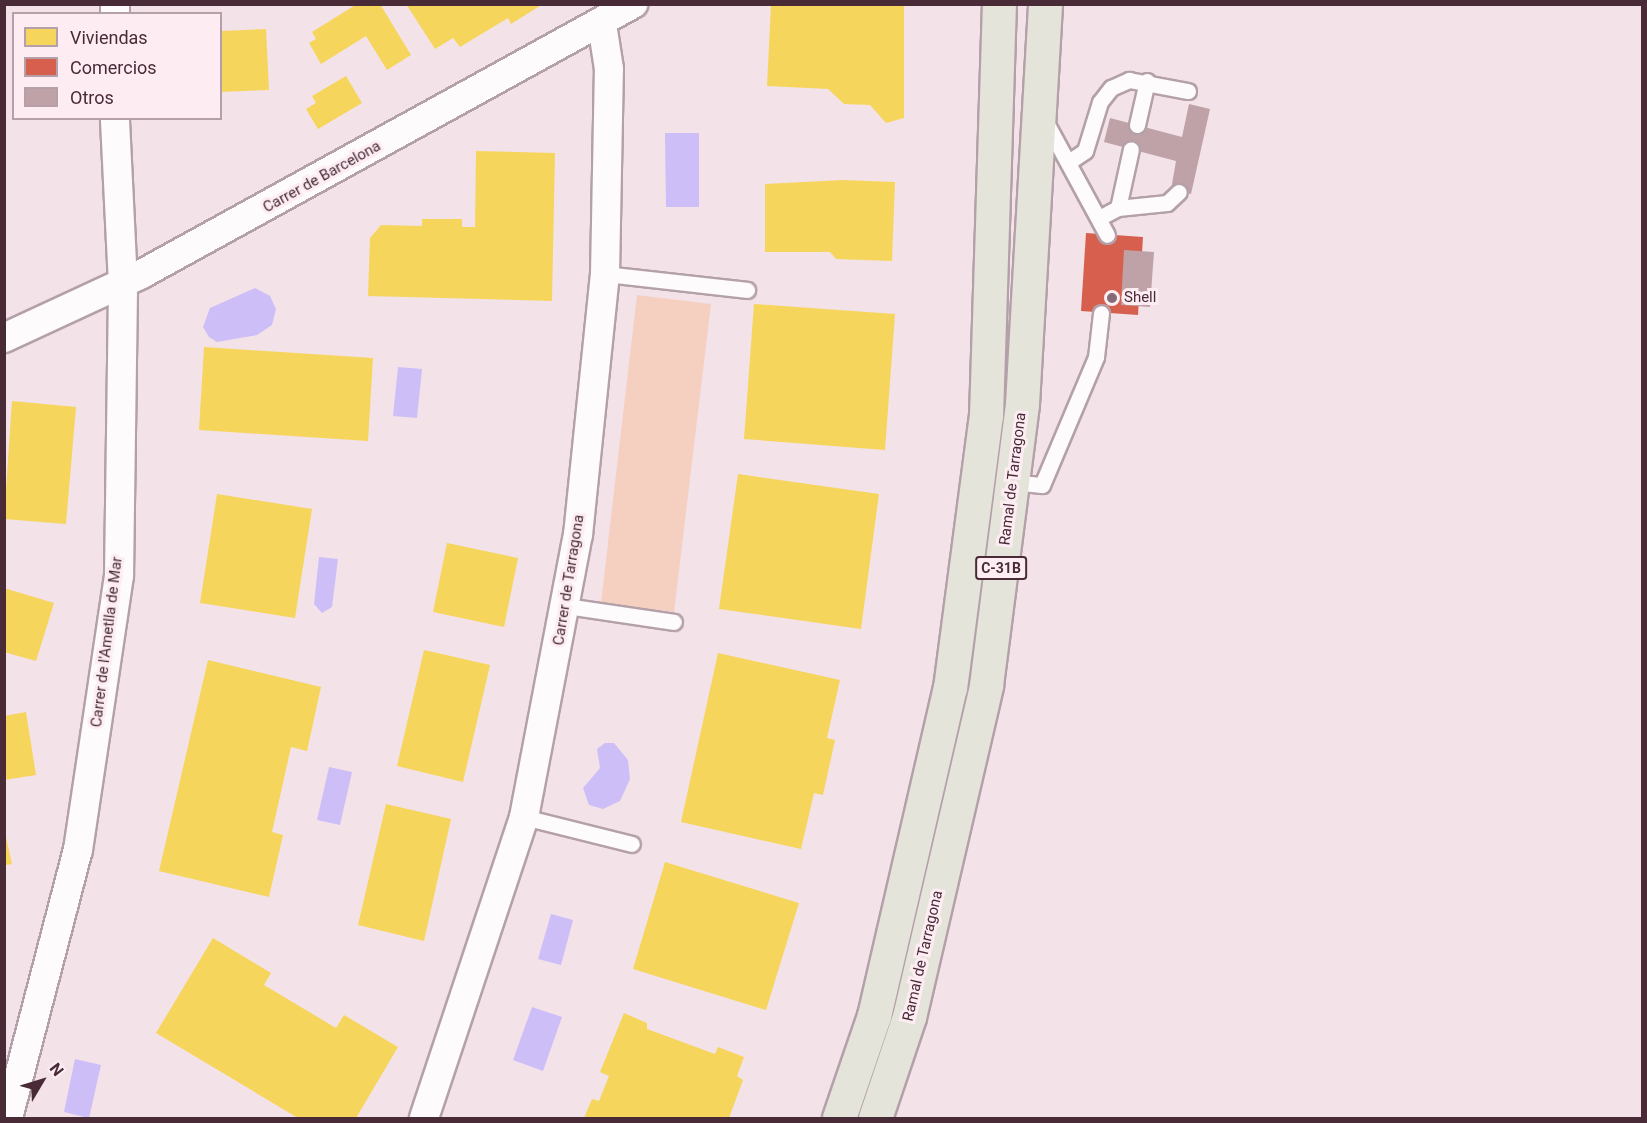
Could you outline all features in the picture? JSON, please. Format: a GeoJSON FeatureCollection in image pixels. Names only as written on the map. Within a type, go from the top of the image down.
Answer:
{"type":"FeatureCollection","features":[{"type":"Feature","properties":{"kind":"main road","name":"C-31B"},"geometry":{"type":"LineString","coordinates":[[839,1119],[874,1016],[950,688],[986,416],[999,4]]}},
{"type":"Feature","properties":{"kind":"main road","name":"Ramal de Tarragona"},"geometry":{"type":"LineString","coordinates":[[875,1119],[909,1017],[986,686],[1022,404],[1045,4]]}},
{"type":"Feature","properties":{"kind":"street","name":"Carrer de Barcelona"},"geometry":{"type":"LineString","coordinates":[[4,338],[123,284],[602,24],[633,4]]}},
{"type":"Feature","properties":{"kind":"street","name":"Carrer de Tarragona"},"geometry":{"type":"LineString","coordinates":[[424,1119],[524,817],[566,606],[605,274],[609,69],[602,24]]}},
{"type":"Feature","properties":{"kind":"street","name":"Carrer de l'Ametlla de Mar"},"geometry":{"type":"LineString","coordinates":[[8,1119],[78,850],[118,576],[123,284],[115,120]]}},
{"type":"Feature","properties":{"kind":"lane"},"geometry":{"type":"LineString","coordinates":[[1070,161],[1085,151],[1100,102],[1111,88],[1129,80],[1147,81],[1188,91]]}},
{"type":"Feature","properties":{"kind":"lane"},"geometry":{"type":"LineString","coordinates":[[1137,125],[1147,81]]}},
{"type":"Feature","properties":{"kind":"lane"},"geometry":{"type":"LineString","coordinates":[[1039,111],[1070,161],[1107,235]]}},
{"type":"Feature","properties":{"kind":"lane"},"geometry":{"type":"LineString","coordinates":[[1118,208],[1131,149]]}},
{"type":"Feature","properties":{"kind":"lane"},"geometry":{"type":"LineString","coordinates":[[1099,218],[1118,208],[1149,209],[1179,192]]}},
{"type":"Feature","properties":{"kind":"lane"},"geometry":{"type":"LineString","coordinates":[[605,274],[747,290]]}},
{"type":"Feature","properties":{"kind":"lane"},"geometry":{"type":"LineString","coordinates":[[1012,482],[1042,485],[1096,357],[1101,313]]}},
{"type":"Feature","properties":{"kind":"lane"},"geometry":{"type":"LineString","coordinates":[[566,606],[674,622]]}},
{"type":"Feature","properties":{"kind":"lane"},"geometry":{"type":"LineString","coordinates":[[524,817],[632,844]]}},
{"type":"Feature","properties":{"kind":"shaded area"},"geometry":{"type":"Polygon","coordinates":[[[665,133],[699,133],[699,207],[666,207],[665,133]]]}},
{"type":"Feature","properties":{"kind":"shaded area"},"geometry":{"type":"Polygon","coordinates":[[[255,288],[270,296],[276,309],[272,325],[257,335],[217,342],[209,337],[203,327],[210,308],[255,288]]]}},
{"type":"Feature","properties":{"kind":"shaded area"},"geometry":{"type":"Polygon","coordinates":[[[637,295],[711,304],[674,612],[601,603],[637,295]]]}},
{"type":"Feature","properties":{"kind":"shaded area"},"geometry":{"type":"Polygon","coordinates":[[[398,367],[422,369],[417,418],[393,416],[398,367]]]}},
{"type":"Feature","properties":{"kind":"shaded area"},"geometry":{"type":"Polygon","coordinates":[[[319,557],[338,559],[332,607],[322,613],[314,604],[319,557]]]}},
{"type":"Feature","properties":{"kind":"shaded area"},"geometry":{"type":"Polygon","coordinates":[[[605,743],[614,743],[628,760],[630,779],[620,801],[603,809],[589,805],[583,788],[600,768],[597,749],[605,743]]]}},
{"type":"Feature","properties":{"kind":"shaded area"},"geometry":{"type":"Polygon","coordinates":[[[329,767],[352,772],[340,825],[317,820],[329,767]]]}},
{"type":"Feature","properties":{"kind":"shaded area"},"geometry":{"type":"Polygon","coordinates":[[[551,914],[573,920],[561,965],[538,959],[551,914]]]}},
{"type":"Feature","properties":{"kind":"shaded area"},"geometry":{"type":"Polygon","coordinates":[[[532,1007],[562,1017],[543,1071],[513,1060],[532,1007]]]}},
{"type":"Feature","properties":{"kind":"shaded area"},"geometry":{"type":"Polygon","coordinates":[[[75,1059],[101,1065],[89,1118],[64,1112],[75,1059]]]}},
{"type":"Feature","properties":{"kind":"building: Viviendas"},"geometry":{"type":"Polygon","coordinates":[[[357,4],[380,4],[411,55],[387,70],[366,36],[321,64],[309,43],[316,39],[312,32],[357,4]]]}},
{"type":"Feature","properties":{"kind":"building: Viviendas"},"geometry":{"type":"Polygon","coordinates":[[[406,4],[543,4],[511,24],[508,18],[460,47],[453,38],[435,49],[406,4]]]}},
{"type":"Feature","properties":{"kind":"building: Viviendas"},"geometry":{"type":"Polygon","coordinates":[[[771,4],[904,4],[904,118],[886,123],[870,105],[844,104],[828,89],[767,86],[771,4]]]}},
{"type":"Feature","properties":{"kind":"building: Viviendas"},"geometry":{"type":"Polygon","coordinates":[[[266,29],[269,90],[222,92],[222,31],[266,29]]]}},
{"type":"Feature","properties":{"kind":"building: Viviendas"},"geometry":{"type":"Polygon","coordinates":[[[346,76],[362,103],[318,129],[306,109],[316,103],[312,96],[346,76]]]}},
{"type":"Feature","properties":{"kind":"building: Viviendas"},"geometry":{"type":"Polygon","coordinates":[[[476,151],[555,153],[552,301],[368,296],[370,238],[381,225],[422,226],[422,219],[462,219],[462,227],[475,227],[476,151]]]}},
{"type":"Feature","properties":{"kind":"building: Viviendas"},"geometry":{"type":"Polygon","coordinates":[[[842,180],[895,182],[892,261],[836,259],[830,252],[765,252],[765,184],[842,180]]]}},
{"type":"Feature","properties":{"kind":"building: Viviendas"},"geometry":{"type":"Polygon","coordinates":[[[754,304],[895,314],[885,450],[744,439],[754,304]]]}},
{"type":"Feature","properties":{"kind":"building: Viviendas"},"geometry":{"type":"Polygon","coordinates":[[[204,347],[373,358],[368,441],[199,430],[204,347]]]}},
{"type":"Feature","properties":{"kind":"building: Viviendas"},"geometry":{"type":"Polygon","coordinates":[[[12,401],[76,407],[66,524],[4,519],[12,401]]]}},
{"type":"Feature","properties":{"kind":"building: Viviendas"},"geometry":{"type":"Polygon","coordinates":[[[738,474],[879,494],[861,629],[719,609],[738,474]]]}},
{"type":"Feature","properties":{"kind":"building: Viviendas"},"geometry":{"type":"Polygon","coordinates":[[[217,494],[312,509],[295,618],[200,603],[217,494]]]}},
{"type":"Feature","properties":{"kind":"building: Viviendas"},"geometry":{"type":"Polygon","coordinates":[[[447,543],[518,558],[504,627],[433,612],[447,543]]]}},
{"type":"Feature","properties":{"kind":"building: Viviendas"},"geometry":{"type":"Polygon","coordinates":[[[4,588],[54,603],[36,661],[4,652],[4,588]]]}},
{"type":"Feature","properties":{"kind":"building: Viviendas"},"geometry":{"type":"Polygon","coordinates":[[[424,650],[490,665],[463,782],[397,766],[424,650]]]}},
{"type":"Feature","properties":{"kind":"building: Viviendas"},"geometry":{"type":"Polygon","coordinates":[[[718,653],[840,680],[827,738],[835,740],[823,795],[814,793],[801,849],[681,822],[718,653]]]}},
{"type":"Feature","properties":{"kind":"building: Viviendas"},"geometry":{"type":"Polygon","coordinates":[[[208,660],[321,687],[307,751],[291,747],[272,832],[283,835],[269,897],[159,871],[208,660]]]}},
{"type":"Feature","properties":{"kind":"building: Viviendas"},"geometry":{"type":"Polygon","coordinates":[[[26,712],[36,775],[4,780],[4,716],[26,712]]]}},
{"type":"Feature","properties":{"kind":"building: Viviendas"},"geometry":{"type":"Polygon","coordinates":[[[386,804],[451,819],[424,941],[358,925],[386,804]]]}},
{"type":"Feature","properties":{"kind":"building: Viviendas"},"geometry":{"type":"Polygon","coordinates":[[[4,828],[12,864],[6,865],[4,880],[4,828]]]}},
{"type":"Feature","properties":{"kind":"building: Viviendas"},"geometry":{"type":"Polygon","coordinates":[[[665,862],[799,903],[766,1010],[633,969],[665,862]]]}},
{"type":"Feature","properties":{"kind":"building: Viviendas"},"geometry":{"type":"Polygon","coordinates":[[[213,938],[271,973],[264,985],[336,1028],[344,1015],[398,1047],[356,1118],[298,1118],[156,1033],[213,938]]]}},
{"type":"Feature","properties":{"kind":"building: Viviendas"},"geometry":{"type":"Polygon","coordinates":[[[624,1013],[647,1023],[647,1029],[715,1054],[718,1047],[744,1057],[737,1076],[743,1080],[729,1118],[584,1118],[592,1099],[599,1101],[609,1076],[600,1072],[624,1013]]]}},
{"type":"Feature","properties":{"kind":"building: Comercios"},"geometry":{"type":"Polygon","coordinates":[[[1086,233],[1143,237],[1138,315],[1081,311],[1086,233]]]}},
{"type":"Feature","properties":{"kind":"building: Otros"},"geometry":{"type":"Polygon","coordinates":[[[1189,104],[1210,109],[1191,194],[1171,190],[1176,161],[1104,142],[1110,118],[1182,137],[1189,104]]]}},
{"type":"Feature","properties":{"kind":"building: Otros"},"geometry":{"type":"Polygon","coordinates":[[[1124,250],[1154,252],[1150,307],[1121,305],[1124,250]]]}},
{"type":"Feature","properties":{"kind":"place","name":"Shell"},"geometry":{"type":"Point","coordinates":[1112,298]}}]}
